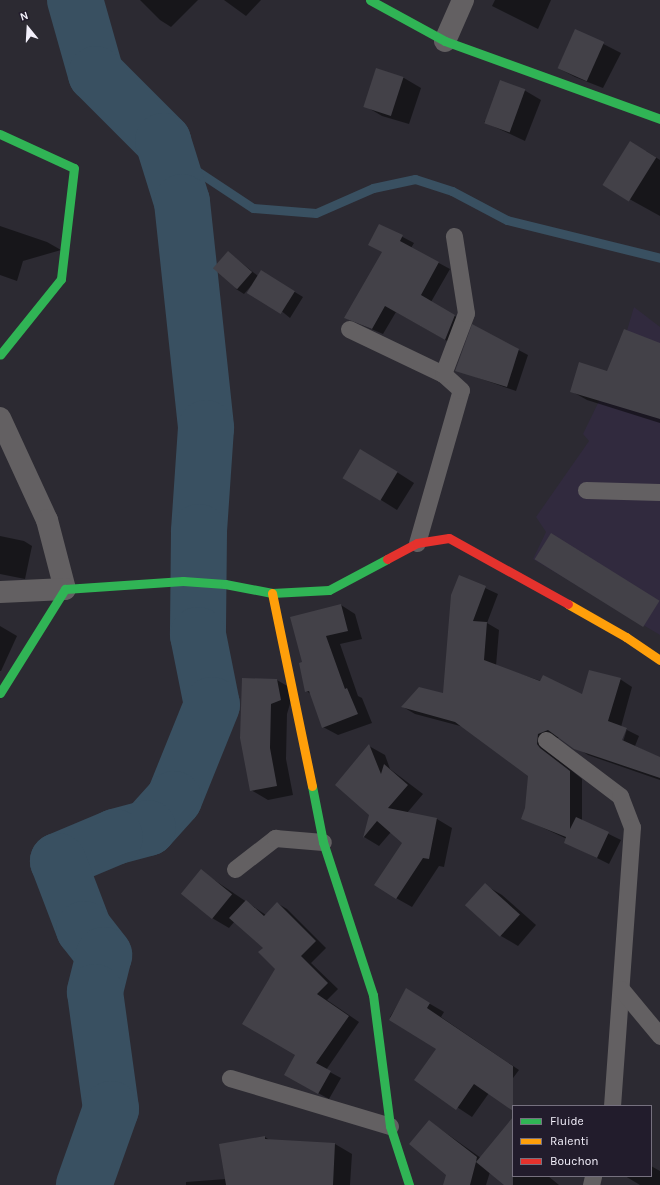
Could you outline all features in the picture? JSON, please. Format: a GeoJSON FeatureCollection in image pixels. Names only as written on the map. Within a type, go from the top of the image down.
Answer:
{"type":"FeatureCollection","features":[{"type":"Feature","properties":{"kind":"street"},"geometry":{"type":"LineString","coordinates":[[370,0],[445,41],[660,119]]}},
{"type":"Feature","properties":{"kind":"street"},"geometry":{"type":"LineString","coordinates":[[445,41],[463,0]]}},
{"type":"Feature","properties":{"kind":"street"},"geometry":{"type":"LineString","coordinates":[[0,134],[74,168],[61,279],[0,355]]}},
{"type":"Feature","properties":{"kind":"street"},"geometry":{"type":"LineString","coordinates":[[0,418],[47,520],[65,589],[0,693]]}},
{"type":"Feature","properties":{"kind":"street"},"geometry":{"type":"LineString","coordinates":[[0,592],[183,581],[225,584],[272,593],[329,590],[417,543],[449,538],[626,637],[660,660]]}},
{"type":"Feature","properties":{"kind":"street"},"geometry":{"type":"LineString","coordinates":[[272,593],[323,842],[373,995],[390,1126],[409,1185]]}},
{"type":"Feature","properties":{"kind":"lane"},"geometry":{"type":"LineString","coordinates":[[443,374],[466,313],[454,236]]}},
{"type":"Feature","properties":{"kind":"lane"},"geometry":{"type":"LineString","coordinates":[[349,329],[443,374],[460,390],[417,543]]}},
{"type":"Feature","properties":{"kind":"lane"},"geometry":{"type":"LineString","coordinates":[[586,490],[660,492]]}},
{"type":"Feature","properties":{"kind":"lane"},"geometry":{"type":"LineString","coordinates":[[546,740],[620,796],[632,827],[612,1105]]}},
{"type":"Feature","properties":{"kind":"lane"},"geometry":{"type":"LineString","coordinates":[[235,869],[275,838],[323,842]]}},
{"type":"Feature","properties":{"kind":"lane"},"geometry":{"type":"LineString","coordinates":[[621,989],[660,1036]]}},
{"type":"Feature","properties":{"kind":"lane"},"geometry":{"type":"LineString","coordinates":[[230,1078],[390,1126]]}},
{"type":"Feature","properties":{"kind":"shaded area"},"geometry":{"type":"Polygon","coordinates":[[[634,307],[660,327],[660,635],[533,559],[546,532],[536,517],[589,441],[583,434],[617,364],[634,307]]]}},
{"type":"Feature","properties":{"kind":"building"},"geometry":{"type":"Polygon","coordinates":[[[575,29],[604,42],[587,81],[558,68],[575,29]]]}},
{"type":"Feature","properties":{"kind":"building"},"geometry":{"type":"Polygon","coordinates":[[[376,68],[404,77],[391,116],[363,107],[376,68]]]}},
{"type":"Feature","properties":{"kind":"building"},"geometry":{"type":"Polygon","coordinates":[[[500,80],[525,89],[510,132],[484,123],[500,80]]]}},
{"type":"Feature","properties":{"kind":"building"},"geometry":{"type":"Polygon","coordinates":[[[630,141],[656,157],[629,202],[602,185],[630,141]]]}},
{"type":"Feature","properties":{"kind":"building"},"geometry":{"type":"Polygon","coordinates":[[[379,224],[403,235],[400,241],[439,262],[421,295],[455,315],[445,340],[385,306],[372,329],[344,318],[382,252],[368,245],[379,224]]]}},
{"type":"Feature","properties":{"kind":"building"},"geometry":{"type":"Polygon","coordinates":[[[228,251],[252,272],[237,289],[213,268],[228,251]]]}},
{"type":"Feature","properties":{"kind":"building"},"geometry":{"type":"Polygon","coordinates":[[[261,270],[295,291],[281,314],[247,293],[261,270]]]}},
{"type":"Feature","properties":{"kind":"building"},"geometry":{"type":"Polygon","coordinates":[[[472,324],[519,349],[507,387],[455,371],[472,324]]]}},
{"type":"Feature","properties":{"kind":"building"},"geometry":{"type":"Polygon","coordinates":[[[624,329],[660,343],[660,419],[570,392],[579,362],[607,371],[624,329]]]}},
{"type":"Feature","properties":{"kind":"building"},"geometry":{"type":"Polygon","coordinates":[[[360,449],[398,472],[380,501],[342,478],[360,449]]]}},
{"type":"Feature","properties":{"kind":"building"},"geometry":{"type":"Polygon","coordinates":[[[551,533],[660,601],[643,627],[535,559],[551,533]]]}},
{"type":"Feature","properties":{"kind":"building"},"geometry":{"type":"Polygon","coordinates":[[[459,575],[486,586],[473,621],[487,622],[484,660],[540,681],[543,675],[582,694],[589,670],[621,678],[608,721],[627,728],[622,740],[660,757],[660,778],[574,749],[548,730],[538,734],[537,744],[540,748],[570,771],[570,829],[576,817],[609,832],[597,858],[564,843],[566,837],[521,819],[525,808],[528,776],[455,722],[401,707],[419,687],[443,693],[451,595],[459,575]]]}},
{"type":"Feature","properties":{"kind":"building"},"geometry":{"type":"Polygon","coordinates":[[[341,604],[348,631],[326,636],[345,689],[347,688],[358,714],[322,728],[309,691],[305,692],[299,663],[302,662],[290,617],[341,604]]]}},
{"type":"Feature","properties":{"kind":"building"},"geometry":{"type":"Polygon","coordinates":[[[242,678],[277,679],[281,700],[271,704],[270,748],[277,786],[250,791],[240,738],[242,678]]]}},
{"type":"Feature","properties":{"kind":"building"},"geometry":{"type":"Polygon","coordinates":[[[369,744],[381,774],[384,764],[408,785],[388,808],[437,818],[429,859],[423,858],[396,899],[374,885],[402,843],[377,821],[363,838],[369,815],[335,785],[369,744]]]}},
{"type":"Feature","properties":{"kind":"building"},"geometry":{"type":"Polygon","coordinates":[[[201,869],[232,894],[212,919],[181,894],[201,869]]]}},
{"type":"Feature","properties":{"kind":"building"},"geometry":{"type":"Polygon","coordinates":[[[485,883],[520,914],[500,937],[465,905],[485,883]]]}},
{"type":"Feature","properties":{"kind":"building"},"geometry":{"type":"Polygon","coordinates":[[[246,900],[264,916],[277,902],[316,941],[301,956],[328,983],[317,994],[349,1016],[316,1063],[331,1071],[318,1094],[284,1075],[295,1055],[242,1024],[275,969],[258,952],[263,948],[229,918],[246,900]]]}},
{"type":"Feature","properties":{"kind":"building"},"geometry":{"type":"Polygon","coordinates":[[[406,988],[430,1003],[427,1008],[513,1066],[512,1110],[474,1084],[456,1110],[414,1080],[436,1049],[389,1020],[406,988]]]}},
{"type":"Feature","properties":{"kind":"building"},"geometry":{"type":"Polygon","coordinates":[[[512,1118],[513,1185],[504,1185],[476,1162],[512,1118]]]}},
{"type":"Feature","properties":{"kind":"building"},"geometry":{"type":"Polygon","coordinates":[[[429,1120],[477,1157],[470,1185],[443,1185],[446,1175],[409,1144],[429,1120]]]}},
{"type":"Feature","properties":{"kind":"building"},"geometry":{"type":"Polygon","coordinates":[[[265,1136],[265,1139],[335,1143],[333,1185],[226,1185],[219,1144],[265,1136]]]}},
{"type":"Feature","properties":{"kind":"waterway"},"geometry":{"type":"LineString","coordinates":[[75,0],[96,74],[163,141],[182,202],[206,428],[199,532],[198,635],[212,705],[174,799],[148,828],[115,837],[58,861],[84,929],[104,955],[95,992],[111,1109],[84,1185]]}},
{"type":"Feature","properties":{"kind":"waterway"},"geometry":{"type":"LineString","coordinates":[[163,141],[197,171],[253,208],[316,213],[373,188],[415,179],[452,191],[507,220],[660,258]]}},
{"type":"Feature","properties":{"kind":"traffic: fast"},"geometry":{"type":"LineString","coordinates":[[370,0],[445,41],[660,119]]}},
{"type":"Feature","properties":{"kind":"traffic: fast"},"geometry":{"type":"LineString","coordinates":[[0,134],[74,168],[61,279],[0,355]]}},
{"type":"Feature","properties":{"kind":"traffic: fast"},"geometry":{"type":"LineString","coordinates":[[0,693],[65,589],[183,581],[225,584],[272,593],[329,590],[387,559]]}},
{"type":"Feature","properties":{"kind":"traffic: fast"},"geometry":{"type":"LineString","coordinates":[[312,786],[323,842],[373,995],[390,1126],[409,1185]]}},
{"type":"Feature","properties":{"kind":"traffic: slow"},"geometry":{"type":"LineString","coordinates":[[272,593],[312,786]]}},
{"type":"Feature","properties":{"kind":"traffic: slow"},"geometry":{"type":"LineString","coordinates":[[568,604],[626,637],[660,660]]}},
{"type":"Feature","properties":{"kind":"traffic: jam"},"geometry":{"type":"LineString","coordinates":[[387,559],[417,543],[449,538],[568,604]]}}]}
